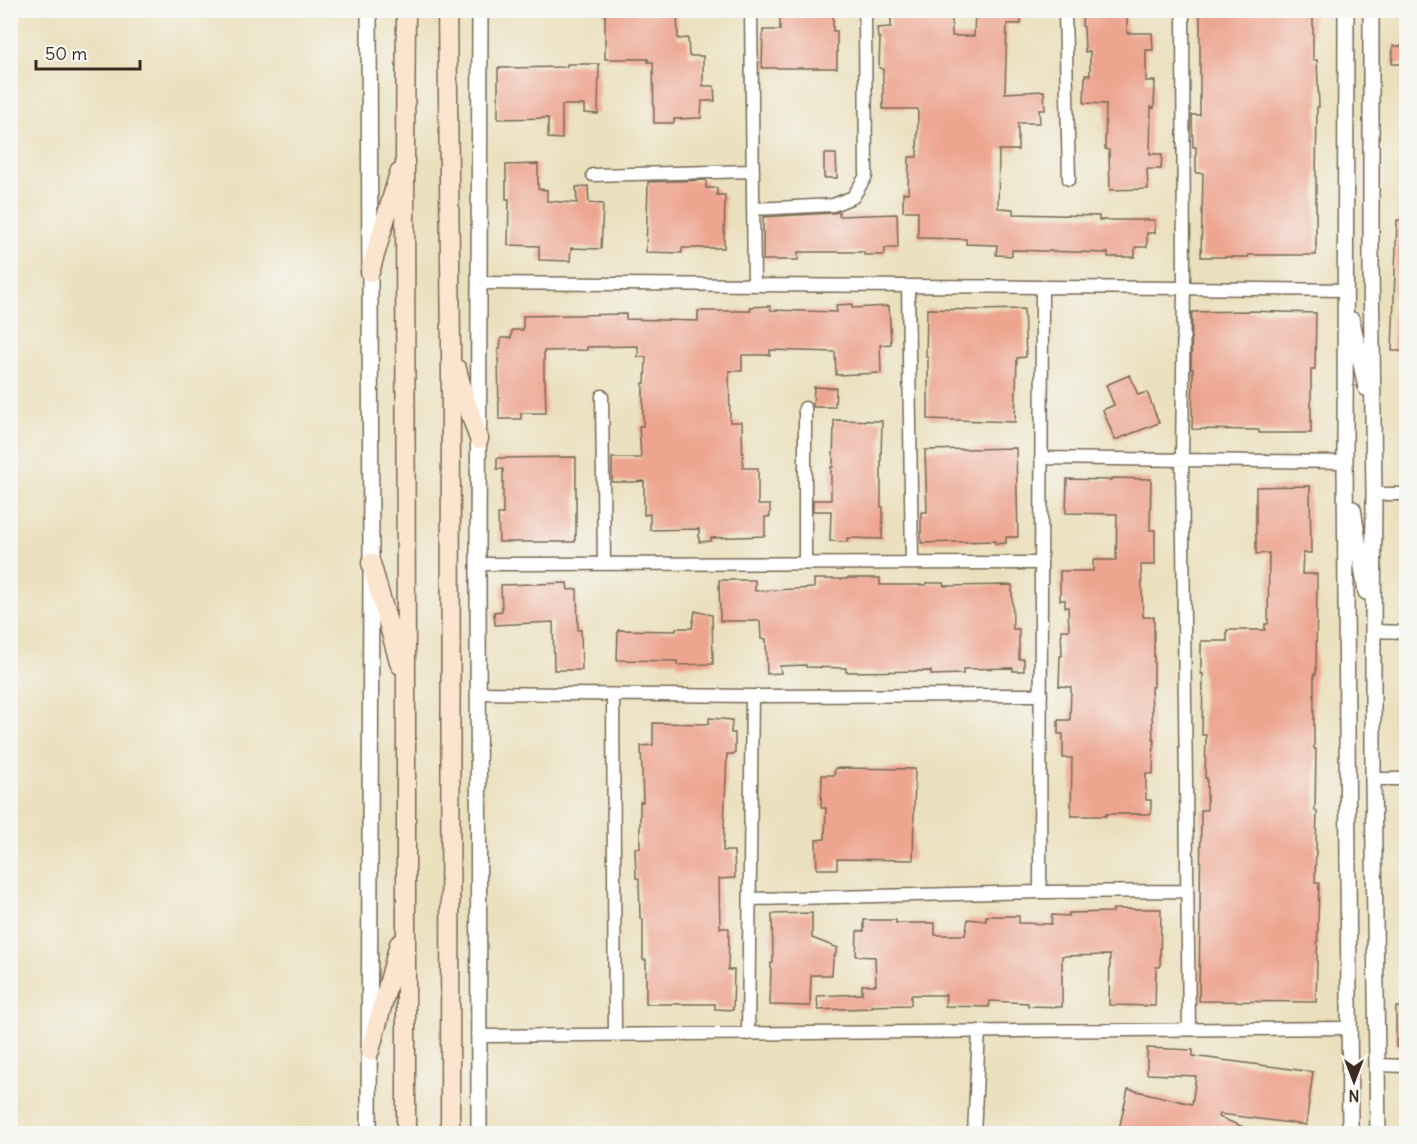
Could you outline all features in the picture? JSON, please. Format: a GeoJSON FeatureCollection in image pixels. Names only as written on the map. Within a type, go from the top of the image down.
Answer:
{"type":"FeatureCollection","features":[{"type":"Feature","properties":{"kind":"main road"},"geometry":{"type":"LineString","coordinates":[[406,10],[406,1134]]}},
{"type":"Feature","properties":{"kind":"main road"},"geometry":{"type":"LineString","coordinates":[[447,10],[451,346],[450,1134]]}},
{"type":"Feature","properties":{"kind":"main road"},"geometry":{"type":"LineString","coordinates":[[370,272],[405,154]]}},
{"type":"Feature","properties":{"kind":"main road"},"geometry":{"type":"LineString","coordinates":[[451,346],[465,399],[479,439]]}},
{"type":"Feature","properties":{"kind":"main road"},"geometry":{"type":"LineString","coordinates":[[371,563],[406,687]]}},
{"type":"Feature","properties":{"kind":"main road"},"geometry":{"type":"LineString","coordinates":[[370,1051],[406,922]]}},
{"type":"Feature","properties":{"kind":"street"},"geometry":{"type":"LineString","coordinates":[[369,10],[371,563],[369,1134]]}},
{"type":"Feature","properties":{"kind":"street"},"geometry":{"type":"LineString","coordinates":[[479,1134],[480,10]]}},
{"type":"Feature","properties":{"kind":"street"},"geometry":{"type":"LineString","coordinates":[[751,10],[754,285]]}},
{"type":"Feature","properties":{"kind":"street"},"geometry":{"type":"LineString","coordinates":[[753,209],[833,205],[853,197],[866,176],[865,10]]}},
{"type":"Feature","properties":{"kind":"street"},"geometry":{"type":"LineString","coordinates":[[1065,10],[1069,179]]}},
{"type":"Feature","properties":{"kind":"street"},"geometry":{"type":"LineString","coordinates":[[1183,10],[1182,460],[1189,1029]]}},
{"type":"Feature","properties":{"kind":"street"},"geometry":{"type":"LineString","coordinates":[[1346,10],[1345,462],[1350,1134]]}},
{"type":"Feature","properties":{"kind":"street"},"geometry":{"type":"LineString","coordinates":[[1371,10],[1373,778],[1378,1134]]}},
{"type":"Feature","properties":{"kind":"street"},"geometry":{"type":"LineString","coordinates":[[593,175],[753,171]]}},
{"type":"Feature","properties":{"kind":"street"},"geometry":{"type":"LineString","coordinates":[[479,283],[1345,290]]}},
{"type":"Feature","properties":{"kind":"street"},"geometry":{"type":"LineString","coordinates":[[908,286],[912,563]]}},
{"type":"Feature","properties":{"kind":"street"},"geometry":{"type":"LineString","coordinates":[[1040,892],[1042,288]]}},
{"type":"Feature","properties":{"kind":"street"},"geometry":{"type":"LineString","coordinates":[[1345,290],[1373,423]]}},
{"type":"Feature","properties":{"kind":"street"},"geometry":{"type":"LineString","coordinates":[[602,396],[604,563]]}},
{"type":"Feature","properties":{"kind":"street"},"geometry":{"type":"LineString","coordinates":[[805,408],[805,563]]}},
{"type":"Feature","properties":{"kind":"street"},"geometry":{"type":"LineString","coordinates":[[1041,458],[1345,462]]}},
{"type":"Feature","properties":{"kind":"street"},"geometry":{"type":"LineString","coordinates":[[1345,462],[1373,631]]}},
{"type":"Feature","properties":{"kind":"street"},"geometry":{"type":"LineString","coordinates":[[1374,494],[1407,494]]}},
{"type":"Feature","properties":{"kind":"street"},"geometry":{"type":"LineString","coordinates":[[478,564],[1041,562]]}},
{"type":"Feature","properties":{"kind":"street"},"geometry":{"type":"LineString","coordinates":[[1373,631],[1407,632]]}},
{"type":"Feature","properties":{"kind":"street"},"geometry":{"type":"LineString","coordinates":[[478,693],[752,696],[1041,695]]}},
{"type":"Feature","properties":{"kind":"street"},"geometry":{"type":"LineString","coordinates":[[613,695],[615,1035]]}},
{"type":"Feature","properties":{"kind":"street"},"geometry":{"type":"LineString","coordinates":[[748,1034],[752,696]]}},
{"type":"Feature","properties":{"kind":"street"},"geometry":{"type":"LineString","coordinates":[[1373,778],[1407,779]]}},
{"type":"Feature","properties":{"kind":"street"},"geometry":{"type":"LineString","coordinates":[[750,899],[1187,891]]}},
{"type":"Feature","properties":{"kind":"street"},"geometry":{"type":"LineString","coordinates":[[479,1036],[1348,1028]]}},
{"type":"Feature","properties":{"kind":"street"},"geometry":{"type":"LineString","coordinates":[[974,1134],[979,1031]]}},
{"type":"Feature","properties":{"kind":"street"},"geometry":{"type":"LineString","coordinates":[[1377,1065],[1407,1066]]}},
{"type":"Feature","properties":{"kind":"building"},"geometry":{"type":"Polygon","coordinates":[[[605,10],[677,10],[678,39],[688,38],[689,56],[703,56],[703,86],[714,86],[715,101],[702,101],[701,118],[674,119],[674,123],[654,123],[653,62],[648,62],[648,59],[605,59],[605,10]]]}},
{"type":"Feature","properties":{"kind":"building"},"geometry":{"type":"Polygon","coordinates":[[[780,10],[833,10],[833,31],[837,31],[837,68],[762,68],[763,30],[780,30],[780,10]]]}},
{"type":"Feature","properties":{"kind":"building"},"geometry":{"type":"Polygon","coordinates":[[[910,10],[952,10],[952,36],[974,36],[975,10],[1021,10],[1021,24],[1007,24],[1005,93],[1044,91],[1045,110],[1039,110],[1040,123],[1018,123],[1018,150],[999,150],[998,208],[1013,209],[1013,214],[1099,216],[1099,220],[1155,220],[1155,233],[1147,233],[1147,247],[1135,247],[1135,257],[1108,257],[1108,253],[1012,250],[1012,256],[996,255],[997,245],[966,244],[966,239],[918,238],[918,211],[903,211],[903,193],[908,193],[909,157],[917,157],[918,109],[883,109],[883,69],[879,68],[880,38],[878,38],[877,28],[891,27],[891,17],[905,17],[905,12],[910,13],[910,10]]]}},
{"type":"Feature","properties":{"kind":"building"},"geometry":{"type":"Polygon","coordinates":[[[1083,10],[1127,10],[1127,33],[1152,33],[1153,50],[1146,50],[1146,81],[1155,81],[1154,108],[1151,107],[1150,154],[1162,154],[1161,169],[1147,169],[1148,189],[1110,190],[1109,150],[1105,149],[1106,104],[1084,103],[1085,75],[1090,75],[1090,51],[1085,52],[1083,10]]]}},
{"type":"Feature","properties":{"kind":"building"},"geometry":{"type":"Polygon","coordinates":[[[1200,10],[1313,10],[1313,60],[1317,60],[1319,107],[1317,107],[1316,255],[1201,257],[1203,173],[1196,173],[1192,115],[1200,115],[1200,10]]]}},
{"type":"Feature","properties":{"kind":"building"},"geometry":{"type":"Polygon","coordinates":[[[1393,46],[1407,46],[1407,64],[1392,64],[1393,46]]]}},
{"type":"Feature","properties":{"kind":"building"},"geometry":{"type":"Polygon","coordinates":[[[567,64],[599,64],[598,114],[584,113],[584,105],[562,105],[562,139],[548,138],[548,118],[498,119],[498,68],[567,67],[567,64]]]}},
{"type":"Feature","properties":{"kind":"building"},"geometry":{"type":"Polygon","coordinates":[[[824,154],[836,154],[837,178],[824,178],[824,154]]]}},
{"type":"Feature","properties":{"kind":"building"},"geometry":{"type":"Polygon","coordinates":[[[538,164],[538,189],[547,190],[547,201],[577,203],[576,187],[588,186],[589,203],[603,204],[601,249],[571,248],[570,261],[539,260],[539,246],[508,245],[509,199],[506,199],[506,165],[538,164]]]}},
{"type":"Feature","properties":{"kind":"building"},"geometry":{"type":"Polygon","coordinates":[[[706,180],[706,188],[717,188],[717,195],[725,195],[724,248],[682,248],[682,253],[646,252],[648,182],[706,180]]]}},
{"type":"Feature","properties":{"kind":"building"},"geometry":{"type":"Polygon","coordinates":[[[839,212],[839,216],[897,214],[898,248],[885,248],[885,255],[864,255],[864,252],[798,252],[798,260],[763,260],[763,217],[839,212]]]}},
{"type":"Feature","properties":{"kind":"building"},"geometry":{"type":"Polygon","coordinates":[[[1397,220],[1407,221],[1407,351],[1392,351],[1397,220]]]}},
{"type":"Feature","properties":{"kind":"building"},"geometry":{"type":"Polygon","coordinates":[[[852,304],[852,308],[889,306],[891,344],[880,345],[881,373],[836,375],[835,352],[770,350],[770,355],[742,355],[742,371],[729,371],[730,422],[742,422],[743,468],[758,468],[758,505],[770,505],[770,517],[765,517],[765,536],[711,538],[711,541],[699,542],[699,529],[650,530],[650,514],[644,515],[644,481],[612,482],[612,458],[641,458],[639,426],[643,426],[643,383],[645,383],[646,357],[638,357],[638,346],[544,351],[546,413],[521,413],[521,419],[499,419],[498,349],[500,349],[501,338],[511,338],[512,330],[523,330],[523,316],[626,314],[626,319],[698,321],[698,311],[751,311],[750,307],[770,306],[771,310],[837,312],[836,305],[852,304]]]}},
{"type":"Feature","properties":{"kind":"building"},"geometry":{"type":"Polygon","coordinates":[[[927,309],[1024,309],[1026,357],[1017,358],[1015,422],[928,419],[927,309]]]}},
{"type":"Feature","properties":{"kind":"building"},"geometry":{"type":"Polygon","coordinates":[[[1192,312],[1316,313],[1315,369],[1311,369],[1311,433],[1192,429],[1192,312]]]}},
{"type":"Feature","properties":{"kind":"building"},"geometry":{"type":"Polygon","coordinates":[[[1130,375],[1138,395],[1147,392],[1159,423],[1115,440],[1103,410],[1114,405],[1106,385],[1130,375]]]}},
{"type":"Feature","properties":{"kind":"building"},"geometry":{"type":"Polygon","coordinates":[[[814,387],[836,388],[835,407],[813,407],[814,387]]]}},
{"type":"Feature","properties":{"kind":"building"},"geometry":{"type":"Polygon","coordinates":[[[834,420],[882,421],[882,539],[847,538],[847,542],[830,541],[831,511],[813,511],[813,500],[831,500],[834,420]]]}},
{"type":"Feature","properties":{"kind":"building"},"geometry":{"type":"Polygon","coordinates":[[[1016,448],[1018,537],[1006,537],[1006,543],[995,544],[995,541],[921,543],[921,512],[927,512],[925,450],[1016,448]]]}},
{"type":"Feature","properties":{"kind":"building"},"geometry":{"type":"Polygon","coordinates":[[[576,457],[575,542],[499,542],[498,514],[503,514],[503,469],[497,469],[497,458],[576,457]]]}},
{"type":"Feature","properties":{"kind":"building"},"geometry":{"type":"Polygon","coordinates":[[[1111,478],[1151,479],[1150,530],[1155,530],[1155,565],[1141,565],[1143,617],[1154,617],[1154,687],[1151,687],[1154,739],[1153,774],[1146,773],[1146,800],[1151,800],[1151,814],[1071,816],[1072,758],[1063,758],[1063,734],[1058,734],[1058,720],[1070,720],[1071,687],[1059,686],[1060,656],[1062,656],[1061,630],[1069,630],[1068,607],[1065,607],[1065,600],[1060,600],[1060,571],[1093,571],[1093,560],[1116,560],[1117,514],[1066,513],[1067,479],[1111,480],[1111,478]]]}},
{"type":"Feature","properties":{"kind":"building"},"geometry":{"type":"Polygon","coordinates":[[[1310,486],[1311,553],[1303,553],[1302,574],[1317,574],[1316,674],[1314,674],[1315,811],[1317,811],[1315,883],[1319,883],[1316,1002],[1199,1001],[1201,810],[1207,810],[1206,735],[1202,735],[1201,641],[1227,641],[1227,630],[1265,630],[1265,624],[1268,624],[1269,553],[1256,554],[1256,487],[1310,486]]]}},
{"type":"Feature","properties":{"kind":"building"},"geometry":{"type":"Polygon","coordinates":[[[880,578],[880,585],[943,583],[944,586],[1012,585],[1013,629],[1019,629],[1019,659],[1024,659],[1024,671],[1013,671],[1013,668],[963,669],[963,674],[931,675],[931,671],[846,672],[846,668],[806,667],[806,665],[780,666],[781,673],[767,674],[766,639],[761,639],[760,621],[720,621],[719,580],[755,580],[755,591],[814,588],[814,579],[880,578]]]}},
{"type":"Feature","properties":{"kind":"building"},"geometry":{"type":"Polygon","coordinates":[[[567,583],[568,590],[577,589],[582,670],[554,670],[553,622],[495,625],[494,612],[502,611],[501,585],[567,583]]]}},
{"type":"Feature","properties":{"kind":"building"},"geometry":{"type":"Polygon","coordinates":[[[695,611],[712,615],[713,664],[677,665],[677,661],[617,660],[618,630],[676,631],[676,628],[692,628],[695,611]]]}},
{"type":"Feature","properties":{"kind":"building"},"geometry":{"type":"Polygon","coordinates":[[[709,718],[732,720],[731,733],[735,733],[735,754],[727,754],[723,851],[734,851],[735,878],[719,879],[720,928],[729,928],[728,970],[734,970],[733,1010],[715,1009],[715,1004],[646,1004],[646,960],[643,960],[643,919],[640,919],[639,878],[636,878],[635,848],[640,848],[640,802],[643,802],[641,746],[653,745],[653,723],[709,724],[709,718]]]}},
{"type":"Feature","properties":{"kind":"building"},"geometry":{"type":"Polygon","coordinates":[[[835,768],[915,769],[913,860],[837,859],[837,869],[817,869],[816,840],[825,839],[826,808],[821,808],[822,775],[834,775],[835,768]]]}},
{"type":"Feature","properties":{"kind":"building"},"geometry":{"type":"Polygon","coordinates":[[[1113,909],[1161,909],[1160,967],[1156,967],[1155,1006],[1109,1005],[1110,955],[1062,956],[1062,1007],[1028,1006],[1028,1003],[990,1001],[989,1007],[945,1006],[946,995],[911,995],[911,1005],[818,1010],[817,996],[862,994],[862,985],[876,985],[875,957],[856,956],[857,931],[864,931],[864,920],[935,923],[935,935],[965,935],[968,919],[986,921],[986,916],[1019,916],[1019,923],[1051,924],[1052,915],[1069,916],[1069,913],[1113,912],[1113,909]]]}},
{"type":"Feature","properties":{"kind":"building"},"geometry":{"type":"Polygon","coordinates":[[[812,913],[812,938],[838,948],[833,960],[832,975],[811,975],[810,1006],[770,1005],[771,963],[773,963],[772,914],[812,913]]]}},
{"type":"Feature","properties":{"kind":"building"},"geometry":{"type":"Polygon","coordinates":[[[1396,1007],[1407,1008],[1407,1047],[1396,1047],[1396,1007]]]}},
{"type":"Feature","properties":{"kind":"building"},"geometry":{"type":"Polygon","coordinates":[[[1147,1048],[1193,1050],[1193,1056],[1313,1072],[1306,1125],[1220,1114],[1219,1117],[1260,1134],[1118,1134],[1128,1089],[1192,1104],[1196,1076],[1147,1074],[1147,1048]]]}}]}
